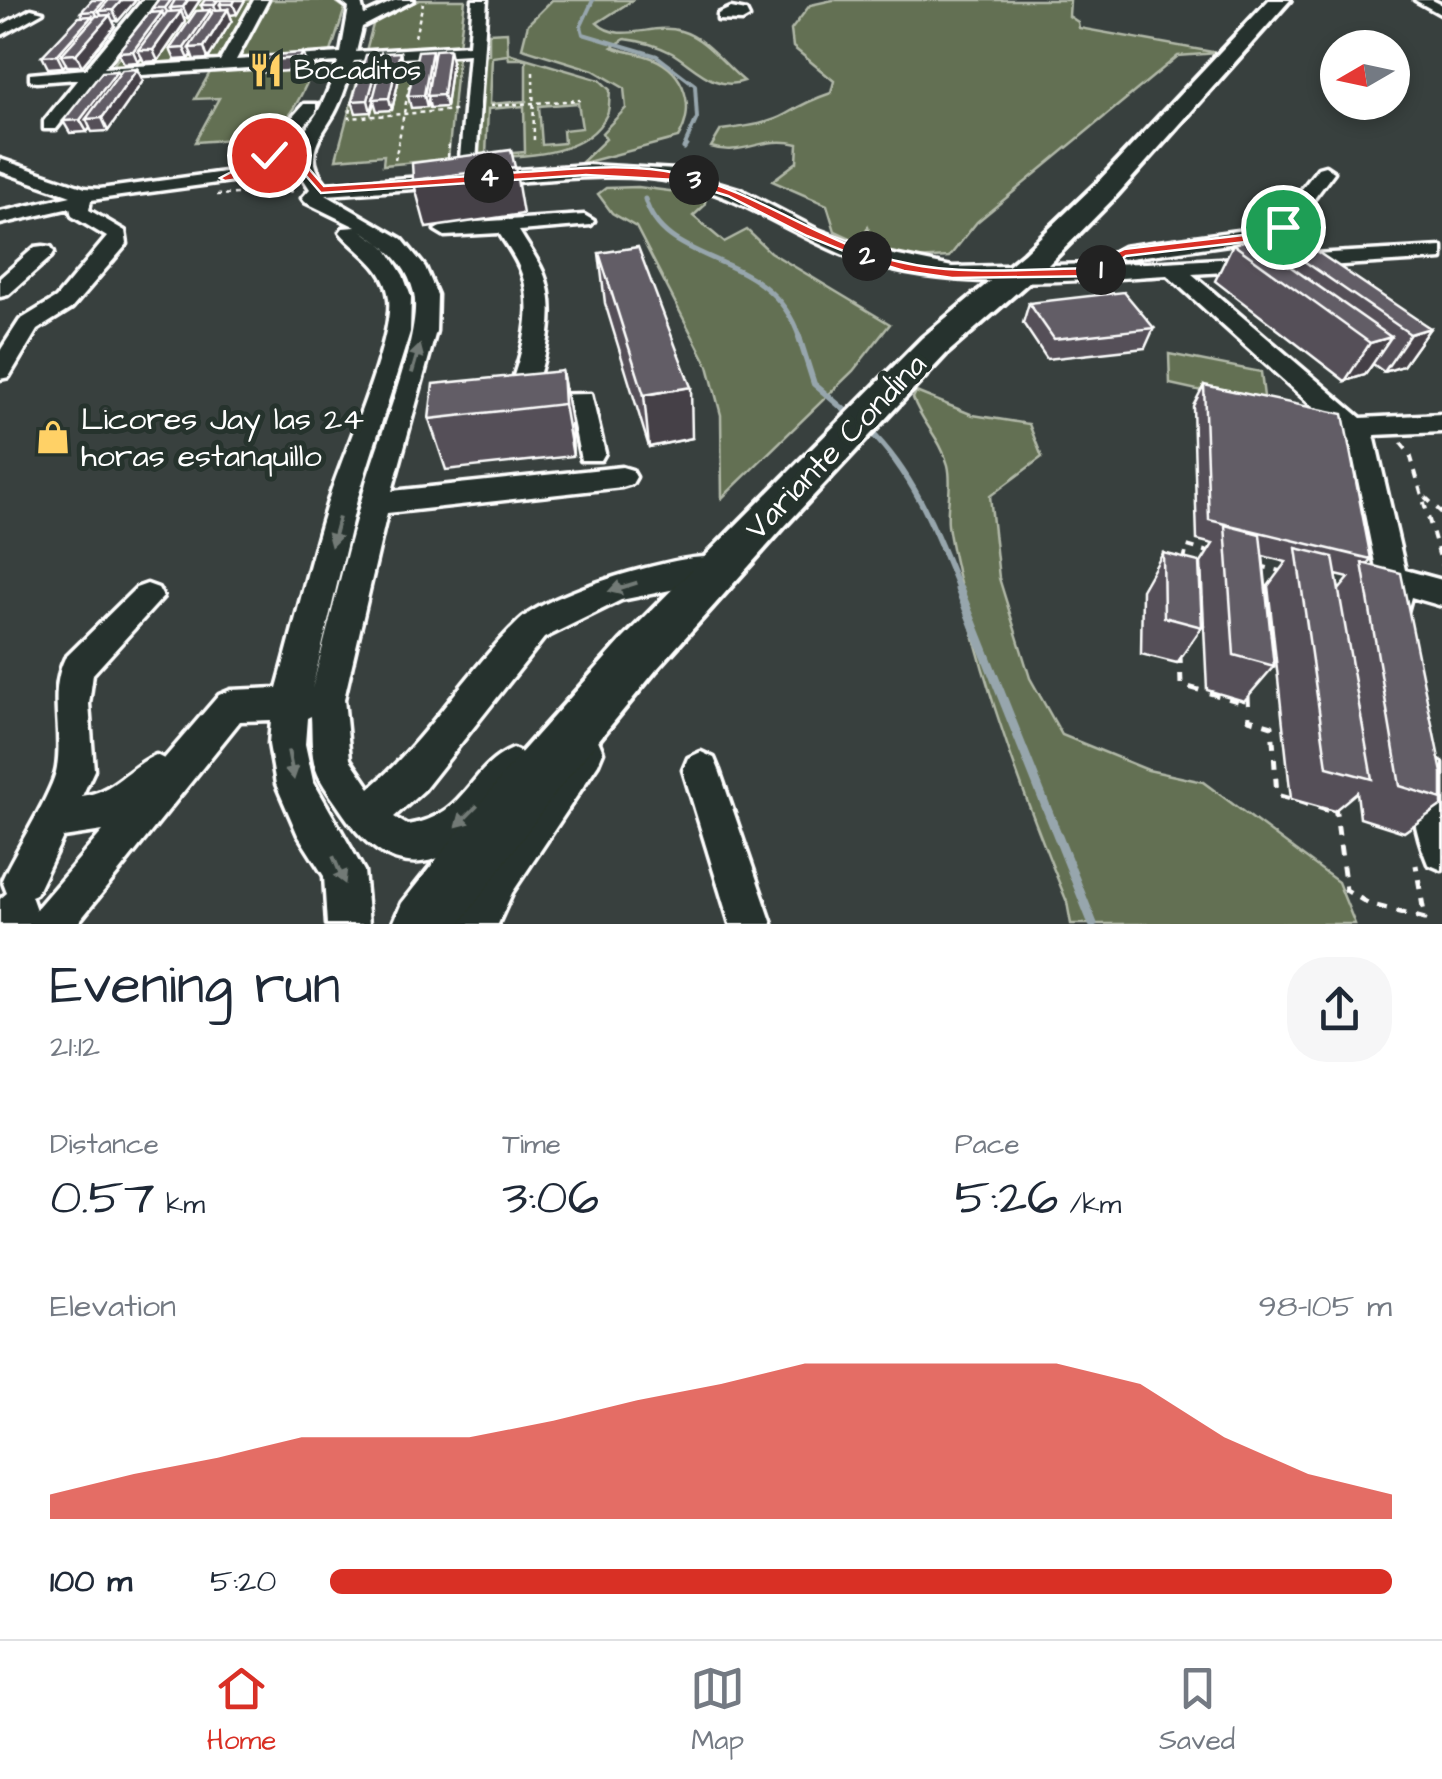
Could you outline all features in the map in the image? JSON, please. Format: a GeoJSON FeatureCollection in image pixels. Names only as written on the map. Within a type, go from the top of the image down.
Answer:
{"type":"FeatureCollection","features":[{"type":"Feature","properties":{"kind":"highway","name":"Variante Condina"},"geometry":{"type":"LineString","coordinates":[[423,924],[538,774],[639,655],[934,346],[1105,191],[1274,3]]}},
{"type":"Feature","properties":{"kind":"street"},"geometry":{"type":"LineString","coordinates":[[50,125],[150,0]]}},
{"type":"Feature","properties":{"kind":"street"},"geometry":{"type":"LineString","coordinates":[[226,64],[261,0]]}},
{"type":"Feature","properties":{"kind":"street"},"geometry":{"type":"LineString","coordinates":[[321,190],[304,166],[308,135],[327,112],[346,13],[333,0]]}},
{"type":"Feature","properties":{"kind":"street"},"geometry":{"type":"LineString","coordinates":[[225,178],[253,167],[290,136],[308,112],[356,24],[356,6],[346,0]]}},
{"type":"Feature","properties":{"kind":"street"},"geometry":{"type":"LineString","coordinates":[[356,24],[407,0]]}},
{"type":"Feature","properties":{"kind":"street"},"geometry":{"type":"LineString","coordinates":[[469,158],[480,0]]}},
{"type":"Feature","properties":{"kind":"street"},"geometry":{"type":"LineString","coordinates":[[711,0],[726,13]]}},
{"type":"Feature","properties":{"kind":"street"},"geometry":{"type":"LineString","coordinates":[[1422,0],[1442,12]]}},
{"type":"Feature","properties":{"kind":"street"},"geometry":{"type":"LineString","coordinates":[[0,32],[36,12]]}},
{"type":"Feature","properties":{"kind":"street"},"geometry":{"type":"LineString","coordinates":[[36,77],[477,52]]}},
{"type":"Feature","properties":{"kind":"street"},"geometry":{"type":"LineString","coordinates":[[0,165],[82,197]]}},
{"type":"Feature","properties":{"kind":"street"},"geometry":{"type":"LineString","coordinates":[[0,218],[82,197],[126,194],[304,166]]}},
{"type":"Feature","properties":{"kind":"street"},"geometry":{"type":"LineString","coordinates":[[348,924],[344,871],[294,784],[287,744],[308,702],[376,504],[424,331],[426,295],[414,267],[394,242],[312,198],[321,190],[586,171],[659,174],[713,186],[822,239],[889,264],[952,274],[1099,272],[1442,253]]}},
{"type":"Feature","properties":{"kind":"street"},"geometry":{"type":"LineString","coordinates":[[1099,272],[1109,260],[1124,253],[1271,233],[1283,227],[1325,172]]}},
{"type":"Feature","properties":{"kind":"street"},"geometry":{"type":"LineString","coordinates":[[0,371],[28,325],[64,303],[117,244],[118,235],[112,229],[78,212],[82,197]]}},
{"type":"Feature","properties":{"kind":"street"},"geometry":{"type":"LineString","coordinates":[[0,206],[43,207]]}},
{"type":"Feature","properties":{"kind":"street"},"geometry":{"type":"LineString","coordinates":[[338,209],[334,213],[340,223],[378,253],[400,298],[398,332],[343,500],[308,702],[332,764],[366,816],[404,846],[438,840],[460,825],[568,707],[639,655]]}},
{"type":"Feature","properties":{"kind":"street"},"geometry":{"type":"LineString","coordinates":[[444,230],[584,221]]}},
{"type":"Feature","properties":{"kind":"street"},"geometry":{"type":"LineString","coordinates":[[506,225],[533,274],[536,290],[536,334],[507,406],[582,400],[590,453]]}},
{"type":"Feature","properties":{"kind":"street"},"geometry":{"type":"LineString","coordinates":[[0,290],[43,252]]}},
{"type":"Feature","properties":{"kind":"street"},"geometry":{"type":"LineString","coordinates":[[1172,268],[1355,427],[1363,439],[1402,637]]}},
{"type":"Feature","properties":{"kind":"street"},"geometry":{"type":"LineString","coordinates":[[0,324],[28,325]]}},
{"type":"Feature","properties":{"kind":"street"},"geometry":{"type":"LineString","coordinates":[[399,416],[432,414]]}},
{"type":"Feature","properties":{"kind":"street"},"geometry":{"type":"LineString","coordinates":[[1355,427],[1442,423]]}},
{"type":"Feature","properties":{"kind":"street"},"geometry":{"type":"LineString","coordinates":[[376,504],[622,477]]}},
{"type":"Feature","properties":{"kind":"street"},"geometry":{"type":"LineString","coordinates":[[366,816],[411,777],[533,628],[613,589],[660,577],[719,569]]}},
{"type":"Feature","properties":{"kind":"street"},"geometry":{"type":"LineString","coordinates":[[1391,579],[1442,593]]}},
{"type":"Feature","properties":{"kind":"street"},"geometry":{"type":"LineString","coordinates":[[25,910],[54,819],[76,770],[72,704],[78,668],[147,597]]}},
{"type":"Feature","properties":{"kind":"street"},"geometry":{"type":"LineString","coordinates":[[476,924],[498,879],[604,724],[639,655]]}},
{"type":"Feature","properties":{"kind":"street"},"geometry":{"type":"LineString","coordinates":[[25,910],[172,774],[232,706],[308,702]]}},
{"type":"Feature","properties":{"kind":"street"},"geometry":{"type":"LineString","coordinates":[[1420,734],[1429,856]]}},
{"type":"Feature","properties":{"kind":"street"},"geometry":{"type":"LineString","coordinates":[[700,770],[751,924]]}},
{"type":"Feature","properties":{"kind":"street"},"geometry":{"type":"LineString","coordinates":[[54,819],[106,814],[156,773],[172,774]]}},
{"type":"Feature","properties":{"kind":"path"},"geometry":{"type":"LineString","coordinates":[[413,47],[424,0]]}},
{"type":"Feature","properties":{"kind":"path"},"geometry":{"type":"LineString","coordinates":[[395,160],[414,62]]}},
{"type":"Feature","properties":{"kind":"path"},"geometry":{"type":"LineString","coordinates":[[533,72],[534,143]]}},
{"type":"Feature","properties":{"kind":"path"},"geometry":{"type":"LineString","coordinates":[[354,100],[349,118],[580,100]]}},
{"type":"Feature","properties":{"kind":"path"},"geometry":{"type":"LineString","coordinates":[[448,158],[449,142]]}},
{"type":"Feature","properties":{"kind":"path"},"geometry":{"type":"LineString","coordinates":[[1442,513],[1422,494],[1442,565]]}},
{"type":"Feature","properties":{"kind":"path"},"geometry":{"type":"LineString","coordinates":[[1184,564],[1187,546],[1223,556]]}},
{"type":"Feature","properties":{"kind":"path"},"geometry":{"type":"LineString","coordinates":[[1257,565],[1290,574]]}},
{"type":"Feature","properties":{"kind":"path"},"geometry":{"type":"LineString","coordinates":[[1180,650],[1181,685],[1248,704]]}},
{"type":"Feature","properties":{"kind":"path"},"geometry":{"type":"LineString","coordinates":[[1247,686],[1249,718],[1272,726],[1277,795],[1336,813]]}},
{"type":"Feature","properties":{"kind":"path"},"geometry":{"type":"LineString","coordinates":[[1334,794],[1346,890],[1370,904],[1426,920],[1429,856]]}},
{"type":"Feature","properties":{"kind":"green space"},"geometry":{"type":"Polygon","coordinates":[[[162,0],[252,0],[218,59],[113,65],[162,0]]]}},
{"type":"Feature","properties":{"kind":"green space"},"geometry":{"type":"Polygon","coordinates":[[[261,0],[333,0],[345,8],[329,58],[226,64],[261,0]]]}},
{"type":"Feature","properties":{"kind":"green space"},"geometry":{"type":"Polygon","coordinates":[[[419,0],[465,0],[459,45],[366,51],[374,21],[419,0]]]}},
{"type":"Feature","properties":{"kind":"green space"},"geometry":{"type":"Polygon","coordinates":[[[552,0],[633,0],[597,23],[626,33],[681,31],[707,46],[744,81],[715,81],[666,50],[625,39],[612,47],[664,64],[680,82],[687,103],[683,127],[678,138],[580,164],[606,139],[602,133],[626,108],[624,88],[593,70],[522,48],[528,24],[552,0]]]}},
{"type":"Feature","properties":{"kind":"green space"},"geometry":{"type":"Polygon","coordinates":[[[833,0],[1070,0],[1069,16],[1078,22],[1079,28],[1218,53],[1178,56],[977,222],[949,257],[915,259],[874,248],[868,227],[861,243],[835,231],[827,205],[772,181],[797,162],[798,144],[711,147],[721,130],[771,121],[831,93],[834,81],[793,47],[791,30],[810,5],[833,0]]]}},
{"type":"Feature","properties":{"kind":"green space"},"geometry":{"type":"Polygon","coordinates":[[[507,32],[508,53],[600,80],[610,90],[609,106],[596,130],[582,141],[546,153],[469,158],[476,55],[489,54],[489,33],[507,32]],[[508,55],[492,57],[490,104],[526,101],[526,59],[509,59],[508,55]],[[578,103],[539,106],[542,145],[564,143],[563,130],[582,128],[578,103]],[[524,106],[488,109],[486,155],[525,152],[524,106]]]}},
{"type":"Feature","properties":{"kind":"green space"},"geometry":{"type":"Polygon","coordinates":[[[458,57],[448,159],[383,165],[384,155],[336,159],[362,63],[458,57]]]}},
{"type":"Feature","properties":{"kind":"green space"},"geometry":{"type":"Polygon","coordinates":[[[316,62],[295,106],[274,129],[243,138],[195,142],[219,98],[195,99],[212,69],[316,62]]]}},
{"type":"Feature","properties":{"kind":"green space"},"geometry":{"type":"Polygon","coordinates":[[[606,188],[708,191],[704,206],[693,216],[724,242],[747,230],[770,252],[890,324],[853,371],[722,498],[721,415],[708,366],[636,227],[612,213],[598,194],[606,188]]]}},
{"type":"Feature","properties":{"kind":"green space"},"geometry":{"type":"Polygon","coordinates":[[[1169,354],[1261,372],[1265,405],[1170,384],[1169,354]]]}},
{"type":"Feature","properties":{"kind":"green space"},"geometry":{"type":"Polygon","coordinates":[[[916,392],[973,415],[1029,424],[1042,457],[990,496],[999,578],[1030,678],[1062,735],[1148,770],[1203,782],[1338,882],[1355,924],[1071,924],[1067,902],[983,671],[949,533],[948,465],[913,398],[916,392]]]}},
{"type":"Feature","properties":{"kind":"building"},"geometry":{"type":"Polygon","coordinates":[[[92,0],[105,0],[95,11],[81,12],[92,0]]]}},
{"type":"Feature","properties":{"kind":"building"},"geometry":{"type":"Polygon","coordinates":[[[109,0],[122,0],[113,10],[99,11],[109,0]]]}},
{"type":"Feature","properties":{"kind":"building"},"geometry":{"type":"Polygon","coordinates":[[[158,0],[171,0],[165,8],[152,8],[158,0]]]}},
{"type":"Feature","properties":{"kind":"building"},"geometry":{"type":"Polygon","coordinates":[[[175,0],[188,0],[183,7],[170,8],[175,0]]]}},
{"type":"Feature","properties":{"kind":"building"},"geometry":{"type":"Polygon","coordinates":[[[205,0],[218,0],[214,5],[201,5],[205,0]]]}},
{"type":"Feature","properties":{"kind":"building"},"geometry":{"type":"Polygon","coordinates":[[[228,9],[204,47],[189,48],[214,10],[228,9]]]}},
{"type":"Feature","properties":{"kind":"building"},"geometry":{"type":"Polygon","coordinates":[[[210,10],[184,48],[170,49],[196,11],[210,10]]]}},
{"type":"Feature","properties":{"kind":"building"},"geometry":{"type":"Polygon","coordinates":[[[181,11],[153,50],[138,50],[167,12],[181,11]]]}},
{"type":"Feature","properties":{"kind":"building"},"geometry":{"type":"Polygon","coordinates":[[[162,12],[133,51],[118,52],[149,13],[162,12]]]}},
{"type":"Feature","properties":{"kind":"building"},"geometry":{"type":"Polygon","coordinates":[[[110,15],[76,54],[61,55],[96,16],[110,15]]]}},
{"type":"Feature","properties":{"kind":"building"},"geometry":{"type":"Polygon","coordinates":[[[92,16],[57,55],[42,56],[79,17],[92,16]]]}},
{"type":"Feature","properties":{"kind":"building"},"geometry":{"type":"Polygon","coordinates":[[[449,49],[443,95],[427,96],[435,50],[449,49]]]}},
{"type":"Feature","properties":{"kind":"building"},"geometry":{"type":"Polygon","coordinates":[[[432,50],[424,95],[408,96],[418,51],[432,50]]]}},
{"type":"Feature","properties":{"kind":"building"},"geometry":{"type":"Polygon","coordinates":[[[400,52],[389,98],[373,99],[385,53],[400,52]]]}},
{"type":"Feature","properties":{"kind":"building"},"geometry":{"type":"Polygon","coordinates":[[[303,53],[300,58],[254,61],[257,56],[303,53]]]}},
{"type":"Feature","properties":{"kind":"building"},"geometry":{"type":"Polygon","coordinates":[[[381,54],[368,100],[352,101],[366,55],[381,54]]]}},
{"type":"Feature","properties":{"kind":"building"},"geometry":{"type":"Polygon","coordinates":[[[137,69],[102,118],[86,119],[122,70],[137,69]]]}},
{"type":"Feature","properties":{"kind":"building"},"geometry":{"type":"Polygon","coordinates":[[[117,71],[80,120],[63,121],[102,72],[117,71]]]}},
{"type":"Feature","properties":{"kind":"building"},"geometry":{"type":"Polygon","coordinates":[[[511,150],[515,167],[413,180],[412,163],[511,150]]]}},
{"type":"Feature","properties":{"kind":"building"},"geometry":{"type":"Polygon","coordinates":[[[1288,232],[1430,328],[1410,334],[1269,237],[1288,232]]]}},
{"type":"Feature","properties":{"kind":"building"},"geometry":{"type":"Polygon","coordinates":[[[1251,239],[1391,337],[1370,343],[1233,244],[1251,239]]]}},
{"type":"Feature","properties":{"kind":"building"},"geometry":{"type":"Polygon","coordinates":[[[638,247],[691,387],[644,395],[599,253],[638,247]]]}},
{"type":"Feature","properties":{"kind":"building"},"geometry":{"type":"Polygon","coordinates":[[[1124,292],[1154,328],[1054,339],[1029,303],[1124,292]]]}},
{"type":"Feature","properties":{"kind":"building"},"geometry":{"type":"Polygon","coordinates":[[[562,371],[564,404],[429,419],[433,384],[562,371]]]}},
{"type":"Feature","properties":{"kind":"building"},"geometry":{"type":"Polygon","coordinates":[[[1204,385],[1343,414],[1371,559],[1209,520],[1204,385]]]}},
{"type":"Feature","properties":{"kind":"building"},"geometry":{"type":"Polygon","coordinates":[[[1225,525],[1260,534],[1274,666],[1234,655],[1225,525]]]}},
{"type":"Feature","properties":{"kind":"building"},"geometry":{"type":"Polygon","coordinates":[[[1296,548],[1333,557],[1372,779],[1327,767],[1296,548]]]}},
{"type":"Feature","properties":{"kind":"building"},"geometry":{"type":"Polygon","coordinates":[[[1163,553],[1199,562],[1202,627],[1164,617],[1163,553]]]}},
{"type":"Feature","properties":{"kind":"building"},"geometry":{"type":"Polygon","coordinates":[[[1362,563],[1401,573],[1442,773],[1442,799],[1400,786],[1362,563]]]}},
{"type":"Feature","properties":{"kind":"waterway"},"geometry":{"type":"LineString","coordinates":[[593,0],[581,26],[583,34],[657,56],[695,85],[697,118],[684,147]]}},
{"type":"Feature","properties":{"kind":"waterway"},"geometry":{"type":"LineString","coordinates":[[645,199],[656,222],[673,238],[766,288],[786,309],[800,339]]}},
{"type":"Feature","properties":{"kind":"waterway"},"geometry":{"type":"LineString","coordinates":[[799,337],[814,384],[854,418]]}},
{"type":"Feature","properties":{"kind":"waterway"},"geometry":{"type":"LineString","coordinates":[[868,429],[911,485],[960,592]]}},
{"type":"Feature","properties":{"kind":"waterway"},"geometry":{"type":"LineString","coordinates":[[959,589],[1093,924]]}},
{"type":"Feature","properties":{"kind":"place","name":"Bocaditos"},"geometry":{"type":"Point","coordinates":[266,70]}},
{"type":"Feature","properties":{"kind":"place","name":"Licores Jay las 24 horas estanquillo"},"geometry":{"type":"Point","coordinates":[53,437]}},
{"type":"Feature","properties":{"kind":"route"},"geometry":{"type":"LineString","coordinates":[[269,155],[253,167],[225,178],[304,166],[321,190],[586,171],[676,176],[732,193],[811,234],[866,256],[904,268],[952,274],[1099,272],[1109,260],[1124,253],[1254,237],[1283,227]]}}]}
